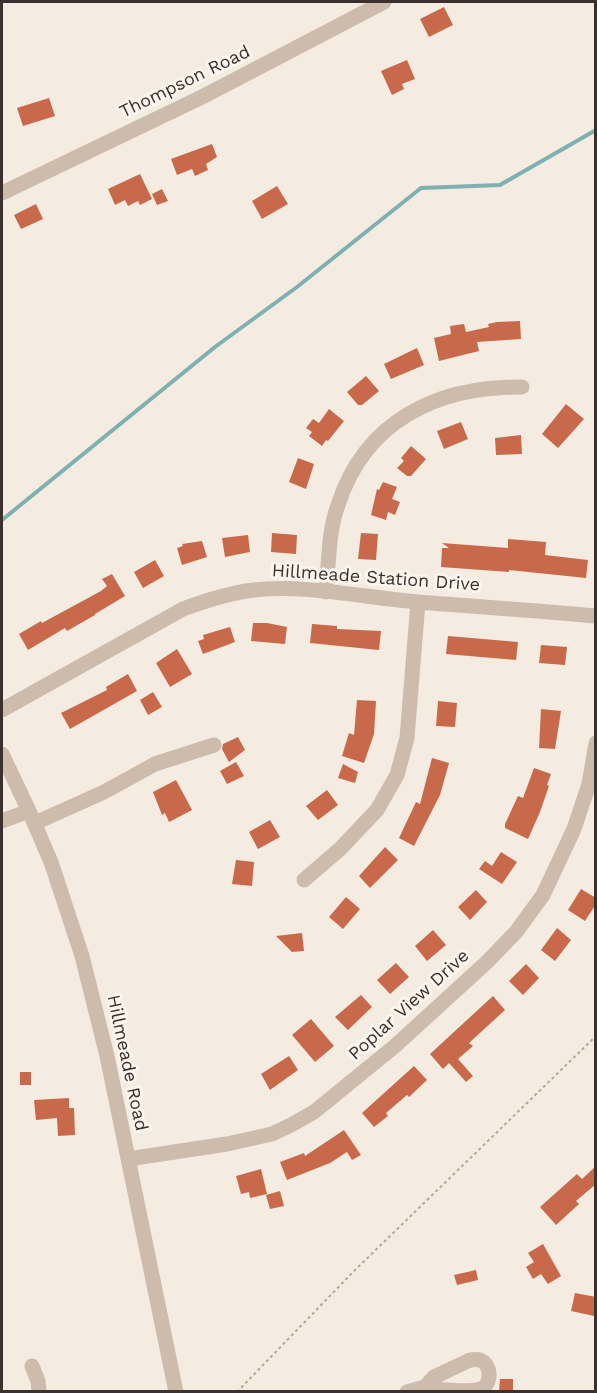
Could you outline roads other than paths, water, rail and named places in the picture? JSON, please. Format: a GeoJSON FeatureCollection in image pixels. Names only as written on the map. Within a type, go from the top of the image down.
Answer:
{"type":"FeatureCollection","features":[{"type":"Feature","properties":{"kind":"street","name":"Thompson Road"},"geometry":{"type":"LineString","coordinates":[[2,194],[202,97],[384,2]]}},
{"type":"Feature","properties":{"kind":"street"},"geometry":{"type":"LineString","coordinates":[[326,592],[332,531],[338,504],[354,469],[367,451],[405,415],[432,401],[476,389],[522,387]]}},
{"type":"Feature","properties":{"kind":"street","name":"Hillmeade Station Drive"},"geometry":{"type":"LineString","coordinates":[[2,710],[183,609],[209,599],[256,590],[326,592],[418,602],[596,616]]}},
{"type":"Feature","properties":{"kind":"street"},"geometry":{"type":"LineString","coordinates":[[304,880],[340,849],[377,810],[398,776],[406,738],[418,602]]}},
{"type":"Feature","properties":{"kind":"street","name":"Poplar View Drive"},"geometry":{"type":"LineString","coordinates":[[128,1159],[227,1144],[272,1134],[314,1112],[395,1046],[487,962],[516,932],[543,895],[574,829],[589,784],[596,743]]}},
{"type":"Feature","properties":{"kind":"street"},"geometry":{"type":"LineString","coordinates":[[2,821],[32,817],[104,792],[155,764],[214,745]]}},
{"type":"Feature","properties":{"kind":"street","name":"Hillmeade Road"},"geometry":{"type":"LineString","coordinates":[[2,754],[51,862],[82,956],[102,1036],[176,1392]]}},
{"type":"Feature","properties":{"kind":"street"},"geometry":{"type":"LineString","coordinates":[[32,1366],[38,1381],[39,1392]]}},
{"type":"Feature","properties":{"kind":"street"},"geometry":{"type":"LineString","coordinates":[[407,1392],[425,1387]]}},
{"type":"Feature","properties":{"kind":"waterway"},"geometry":{"type":"LineString","coordinates":[[2,520],[215,347],[297,287],[421,188],[500,185],[596,130]]}}]}
